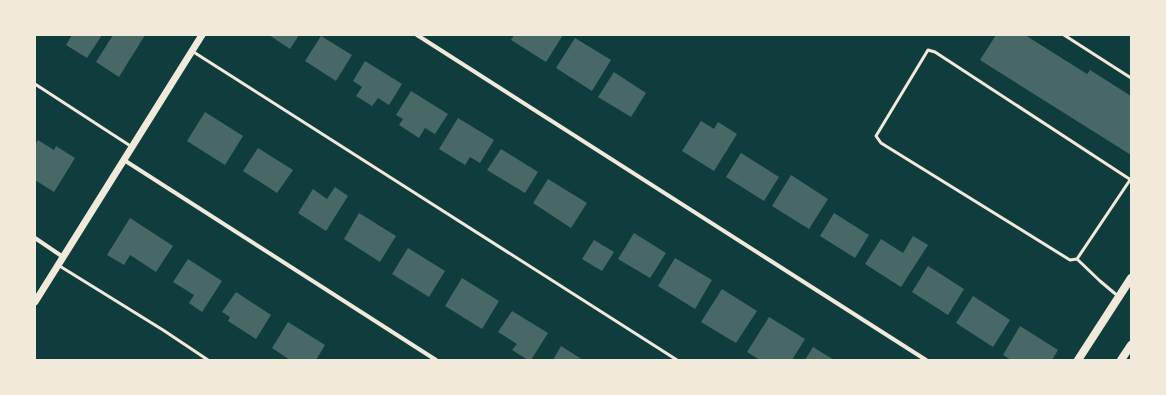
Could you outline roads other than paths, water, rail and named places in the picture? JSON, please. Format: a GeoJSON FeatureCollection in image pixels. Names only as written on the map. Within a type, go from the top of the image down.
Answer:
{"type":"FeatureCollection","features":[{"type":"Feature","properties":{"kind":"main road"},"geometry":{"type":"LineString","coordinates":[[1078,360],[1131,278]]}},
{"type":"Feature","properties":{"kind":"main road"},"geometry":{"type":"LineString","coordinates":[[1121,360],[1131,345]]}},
{"type":"Feature","properties":{"kind":"street"},"geometry":{"type":"LineString","coordinates":[[35,302],[202,35]]}},
{"type":"Feature","properties":{"kind":"street"},"geometry":{"type":"LineString","coordinates":[[417,35],[926,360]]}},
{"type":"Feature","properties":{"kind":"street"},"geometry":{"type":"LineString","coordinates":[[124,160],[436,360]]}},
{"type":"Feature","properties":{"kind":"street"},"geometry":{"type":"LineString","coordinates":[[35,238],[63,257]]}},
{"type":"Feature","properties":{"kind":"lane"},"geometry":{"type":"LineString","coordinates":[[1064,35],[1131,78]]}},
{"type":"Feature","properties":{"kind":"lane"},"geometry":{"type":"LineString","coordinates":[[928,50],[935,52],[1130,180],[1077,259],[1070,260],[881,143],[876,136],[928,50]]}},
{"type":"Feature","properties":{"kind":"lane"},"geometry":{"type":"LineString","coordinates":[[192,51],[677,360]]}},
{"type":"Feature","properties":{"kind":"lane"},"geometry":{"type":"LineString","coordinates":[[35,84],[132,147]]}},
{"type":"Feature","properties":{"kind":"lane"},"geometry":{"type":"LineString","coordinates":[[1077,259],[1119,297]]}},
{"type":"Feature","properties":{"kind":"lane"},"geometry":{"type":"LineString","coordinates":[[58,265],[163,330],[208,360]]}}]}
